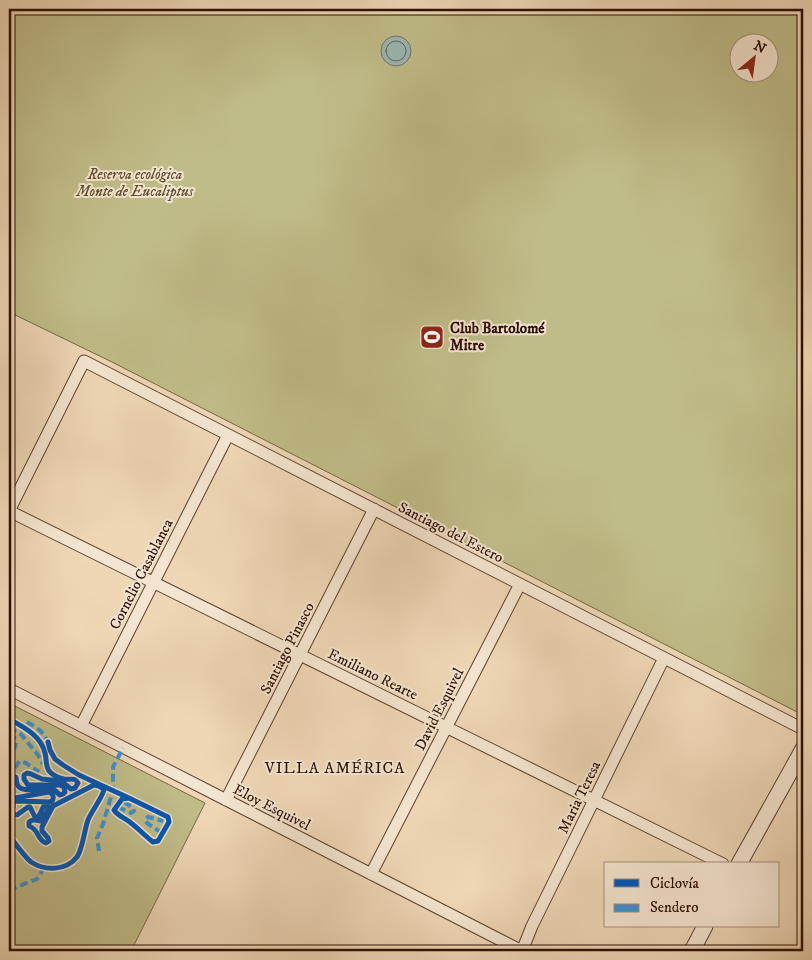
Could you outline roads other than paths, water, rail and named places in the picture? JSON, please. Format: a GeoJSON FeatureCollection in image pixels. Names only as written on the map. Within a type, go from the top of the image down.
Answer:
{"type":"FeatureCollection","features":[{"type":"Feature","properties":{"kind":"street","name":"Santiago del Estero"},"geometry":{"type":"LineString","coordinates":[[9,511],[84,361],[803,729]]}},
{"type":"Feature","properties":{"kind":"street","name":"Cornelio Casablanca"},"geometry":{"type":"LineString","coordinates":[[81,726],[228,435]]}},
{"type":"Feature","properties":{"kind":"street","name":"Santiago Pinasco"},"geometry":{"type":"LineString","coordinates":[[226,800],[374,509]]}},
{"type":"Feature","properties":{"kind":"street","name":"Emiliano Rearte"},"geometry":{"type":"LineString","coordinates":[[9,511],[719,862]]}},
{"type":"Feature","properties":{"kind":"street","name":"David Esquivel"},"geometry":{"type":"LineString","coordinates":[[371,874],[520,584]]}},
{"type":"Feature","properties":{"kind":"street","name":"Maria Teresa"},"geometry":{"type":"LineString","coordinates":[[522,951],[532,926],[664,658]]}},
{"type":"Feature","properties":{"kind":"street","name":"Eloy Esquivel"},"geometry":{"type":"LineString","coordinates":[[9,689],[522,951]]}},
{"type":"Feature","properties":{"kind":"street"},"geometry":{"type":"LineString","coordinates":[[740,862],[803,749]]}},
{"type":"Feature","properties":{"kind":"street"},"geometry":{"type":"LineString","coordinates":[[692,951],[704,928]]}},
{"type":"Feature","properties":{"kind":"water"},"geometry":{"type":"Polygon","coordinates":[[[396,36],[402,37],[410,45],[410,57],[402,65],[396,66],[390,65],[382,57],[381,51],[382,45],[390,37],[396,36]]]}},
{"type":"Feature","properties":{"kind":"place","name":"Club Bartolomé Mitre"},"geometry":{"type":"Point","coordinates":[432,337]}},
{"type":"Feature","properties":{"kind":"district","name":"VILLA AMÉRICA"},"geometry":{"type":"Point","coordinates":[335,767]}},
{"type":"Feature","properties":{"kind":"park label","name":"Reserva ecológica Monte de Eucaliptus"},"geometry":{"type":"Point","coordinates":[135,182]}}]}
